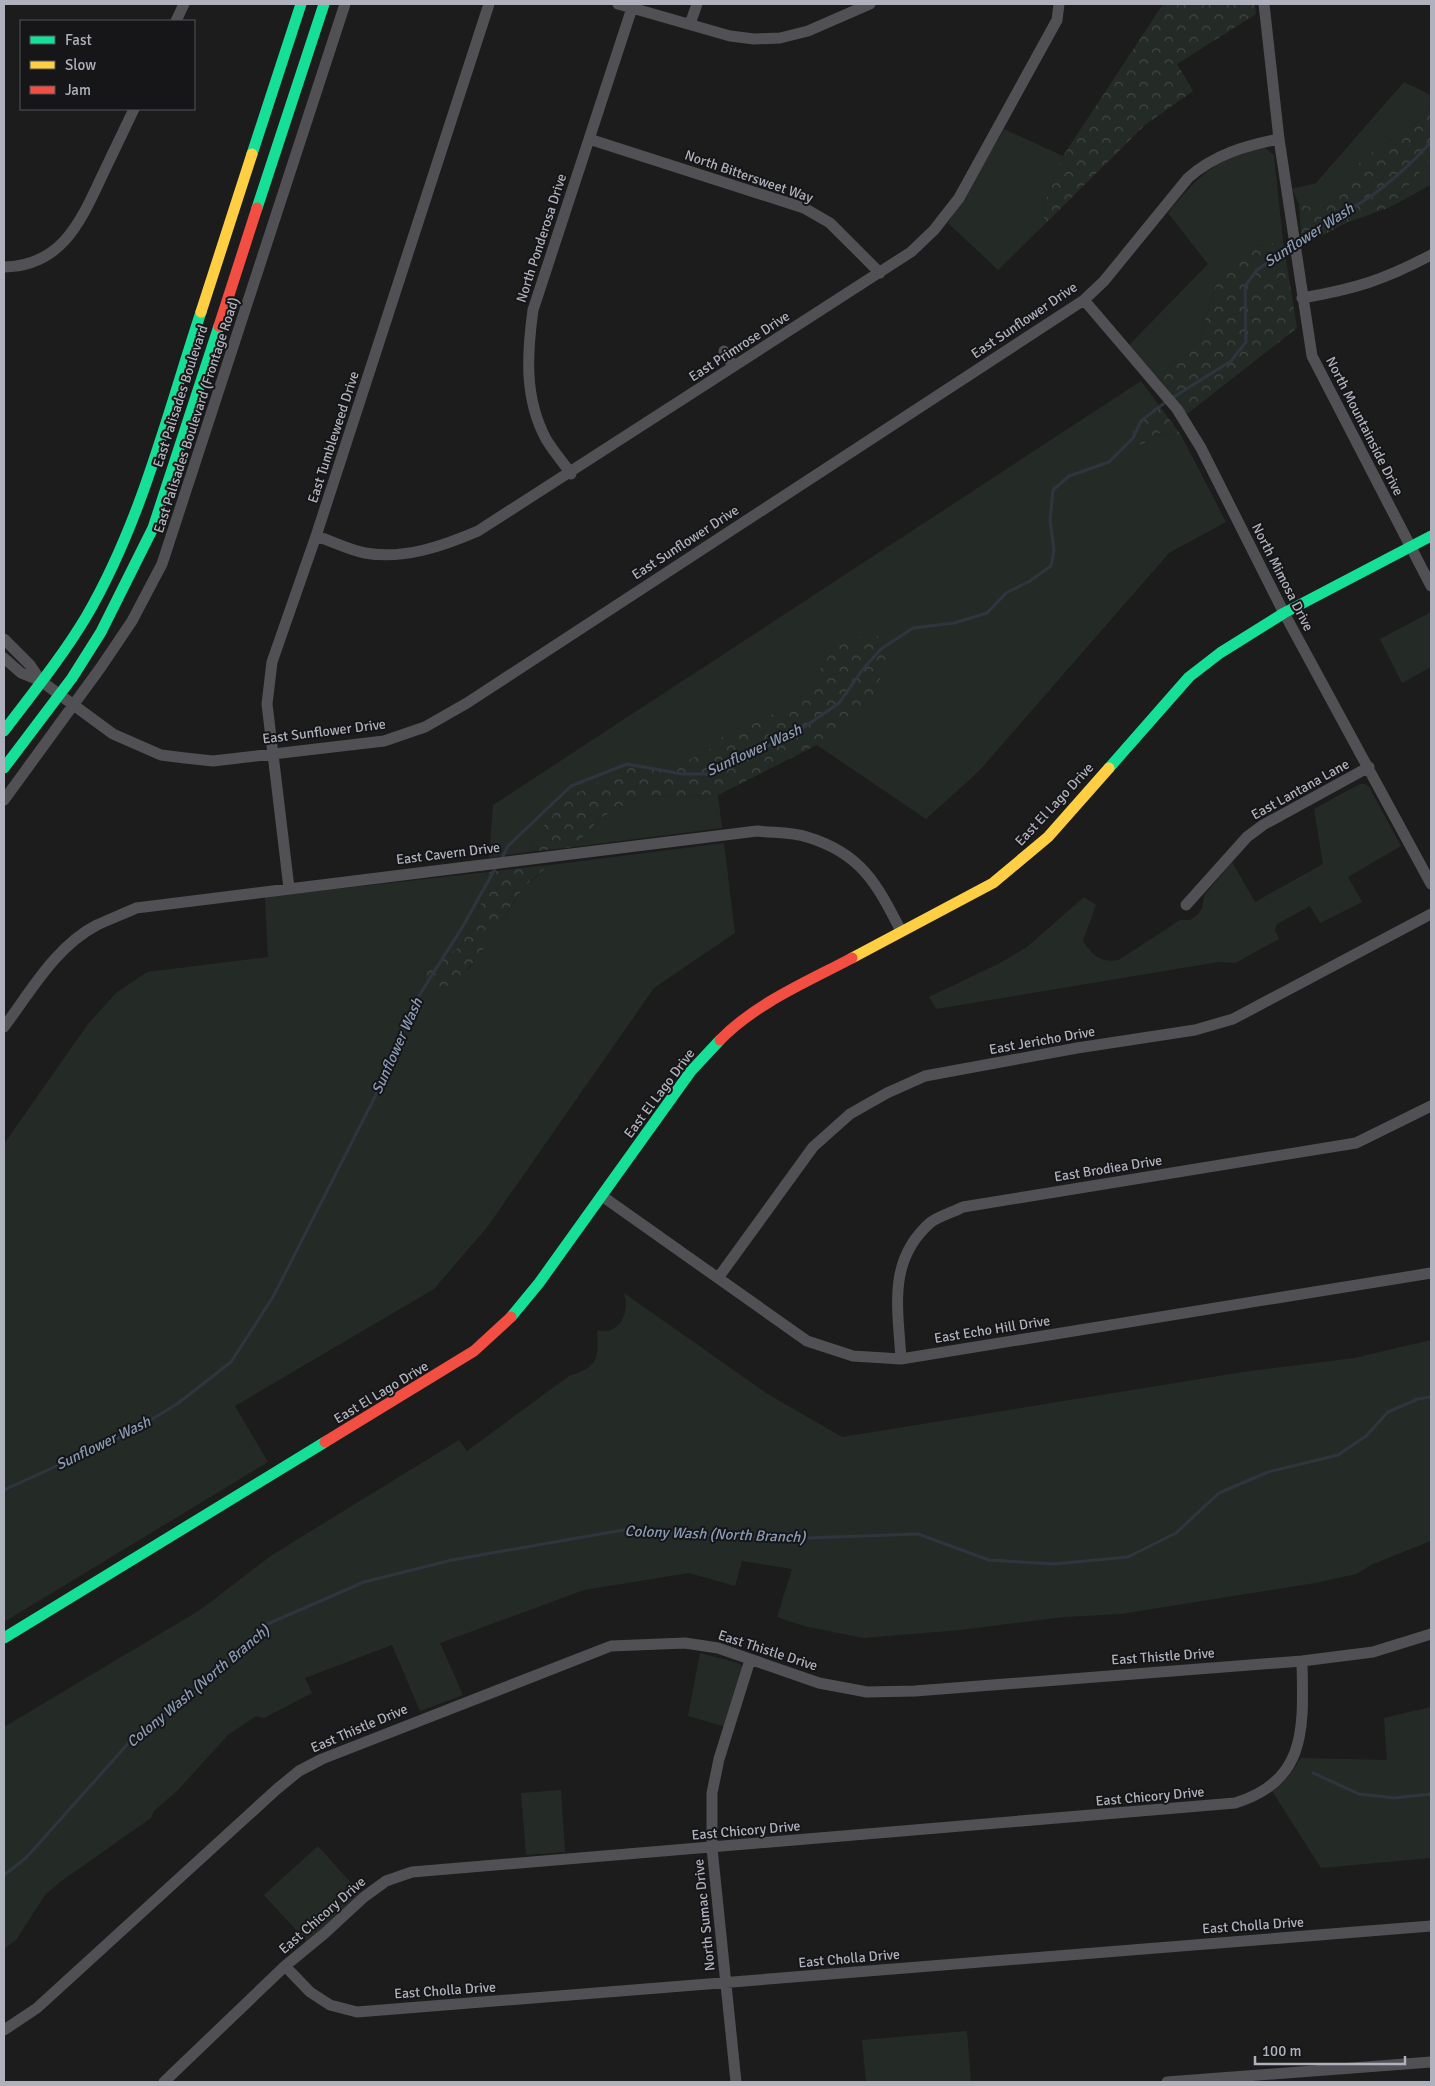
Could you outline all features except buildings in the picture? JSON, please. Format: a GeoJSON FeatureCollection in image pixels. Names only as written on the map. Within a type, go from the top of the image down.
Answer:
{"type":"FeatureCollection","features":[{"type":"Feature","properties":{"kind":"street"},"geometry":{"type":"LineString","coordinates":[[176,20],[184,4]]}},
{"type":"Feature","properties":{"kind":"street","name":"East Palisades Boulevard"},"geometry":{"type":"LineString","coordinates":[[4,731],[86,617],[134,517],[301,4]]}},
{"type":"Feature","properties":{"kind":"street","name":"East Palisades Boulevard"},"geometry":{"type":"LineString","coordinates":[[4,768],[58,694],[72,678],[101,632],[153,528],[324,4]]}},
{"type":"Feature","properties":{"kind":"street","name":"East Palisades Boulevard (Frontage Road)"},"geometry":{"type":"LineString","coordinates":[[4,800],[74,705],[132,621],[162,564],[345,4]]}},
{"type":"Feature","properties":{"kind":"street","name":"East Tumbleweed Drive"},"geometry":{"type":"LineString","coordinates":[[289,888],[267,704],[272,662],[316,536],[489,4]]}},
{"type":"Feature","properties":{"kind":"street"},"geometry":{"type":"LineString","coordinates":[[618,4],[730,36],[754,40],[780,38],[808,32],[870,4]]}},
{"type":"Feature","properties":{"kind":"street"},"geometry":{"type":"LineString","coordinates":[[690,24],[696,4]]}},
{"type":"Feature","properties":{"kind":"street","name":"East Primrose Drive"},"geometry":{"type":"LineString","coordinates":[[316,536],[364,553],[400,554],[441,547],[478,531],[570,474],[733,366],[911,252],[934,230],[959,198],[1057,20],[1059,4]]}},
{"type":"Feature","properties":{"kind":"street","name":"North Mountainside Drive"},"geometry":{"type":"LineString","coordinates":[[1264,4],[1279,138],[1307,334],[1315,363],[1431,586]]}},
{"type":"Feature","properties":{"kind":"street","name":"North Ponderosa Drive"},"geometry":{"type":"LineString","coordinates":[[570,474],[546,439],[536,416],[530,396],[527,353],[533,310],[632,8]]}},
{"type":"Feature","properties":{"kind":"street"},"geometry":{"type":"LineString","coordinates":[[4,267],[18,267],[38,260],[68,239],[84,214],[134,110]]}},
{"type":"Feature","properties":{"kind":"street","name":"East Sunflower Drive"},"geometry":{"type":"LineString","coordinates":[[41,681],[113,734],[160,755],[213,761],[384,741],[425,727],[467,703],[1084,300],[1104,280],[1188,178],[1201,166],[1216,157],[1244,146],[1279,138]]}},
{"type":"Feature","properties":{"kind":"street","name":"North Bittersweet Way"},"geometry":{"type":"LineString","coordinates":[[589,139],[804,208],[830,223],[880,273]]}},
{"type":"Feature","properties":{"kind":"street"},"geometry":{"type":"LineString","coordinates":[[1302,298],[1352,289],[1381,280],[1431,255]]}},
{"type":"Feature","properties":{"kind":"street","name":"North Mimosa Drive"},"geometry":{"type":"LineString","coordinates":[[1084,300],[1178,409],[1198,444],[1284,613],[1431,884]]}},
{"type":"Feature","properties":{"kind":"street"},"geometry":{"type":"LineString","coordinates":[[724,351],[733,366]]}},
{"type":"Feature","properties":{"kind":"street","name":"East El Lago Drive"},"geometry":{"type":"LineString","coordinates":[[4,1638],[474,1351],[503,1326],[521,1305],[691,1071],[730,1030],[766,1004],[993,883],[1011,870],[1048,837],[1189,677],[1220,653],[1284,613],[1431,536]]}},
{"type":"Feature","properties":{"kind":"street"},"geometry":{"type":"LineString","coordinates":[[4,639],[30,665],[41,681]]}},
{"type":"Feature","properties":{"kind":"street"},"geometry":{"type":"LineString","coordinates":[[4,658],[21,673],[41,681]]}},
{"type":"Feature","properties":{"kind":"street","name":"East Lantana Lane"},"geometry":{"type":"LineString","coordinates":[[1186,905],[1247,837],[1263,825],[1369,767]]}},
{"type":"Feature","properties":{"kind":"street","name":"East Cavern Drive"},"geometry":{"type":"LineString","coordinates":[[4,1027],[55,959],[96,926],[136,908],[757,831],[806,837],[849,856],[879,888],[901,931]]}},
{"type":"Feature","properties":{"kind":"street","name":"East Jericho Drive"},"geometry":{"type":"LineString","coordinates":[[718,1278],[813,1147],[850,1114],[887,1093],[926,1076],[1077,1048],[1194,1030],[1233,1019],[1431,914]]}},
{"type":"Feature","properties":{"kind":"street","name":"East Brodiea Drive"},"geometry":{"type":"LineString","coordinates":[[901,1359],[897,1291],[900,1269],[910,1246],[932,1222],[962,1207],[1356,1143],[1431,1106]]}},
{"type":"Feature","properties":{"kind":"street","name":"East Echo Hill Drive"},"geometry":{"type":"LineString","coordinates":[[602,1196],[807,1340],[853,1356],[901,1359],[1431,1273]]}},
{"type":"Feature","properties":{"kind":"street","name":"East Thistle Drive"},"geometry":{"type":"LineString","coordinates":[[4,2030],[37,2008],[276,1789],[299,1771],[376,1735],[611,1646],[685,1643],[718,1648],[819,1683],[867,1692],[915,1691],[1302,1661],[1374,1652],[1431,1634]]}},
{"type":"Feature","properties":{"kind":"street","name":"North Sumac Drive"},"geometry":{"type":"LineString","coordinates":[[736,2082],[712,1848],[712,1793],[719,1760],[750,1660]]}},
{"type":"Feature","properties":{"kind":"street","name":"East Chicory Drive"},"geometry":{"type":"LineString","coordinates":[[164,2082],[285,1966],[325,1933],[364,1896],[386,1881],[399,1875],[412,1872],[1235,1803],[1252,1798],[1268,1788],[1283,1772],[1295,1754],[1303,1720],[1302,1661]]}},
{"type":"Feature","properties":{"kind":"street","name":"East Cholla Drive"},"geometry":{"type":"LineString","coordinates":[[285,1966],[310,1992],[330,2006],[357,2012],[1431,1926]]}},
{"type":"Feature","properties":{"kind":"street"},"geometry":{"type":"LineString","coordinates":[[1167,2082],[1431,2062]]}},
{"type":"Feature","properties":{"kind":"green space"},"geometry":{"type":"Polygon","coordinates":[[[1163,4],[1255,4],[1256,14],[1177,64],[1193,91],[1145,125],[1045,224],[1043,207],[1063,156],[1163,4]]]}},
{"type":"Feature","properties":{"kind":"green space"},"geometry":{"type":"Polygon","coordinates":[[[1404,82],[1431,95],[1431,104],[1422,119],[1362,159],[1339,198],[1321,209],[1299,204],[1292,189],[1316,183],[1404,82]]]}},
{"type":"Feature","properties":{"kind":"green space"},"geometry":{"type":"Polygon","coordinates":[[[1431,104],[1431,159],[1390,207],[1346,223],[1302,246],[1299,204],[1321,209],[1339,198],[1362,159],[1422,119],[1431,104]]]}},
{"type":"Feature","properties":{"kind":"green space"},"geometry":{"type":"Polygon","coordinates":[[[1004,129],[1063,156],[1043,207],[1045,224],[998,270],[948,223],[1004,129]]]}},
{"type":"Feature","properties":{"kind":"green space"},"geometry":{"type":"Polygon","coordinates":[[[1265,148],[1274,155],[1283,241],[1250,247],[1216,285],[1200,336],[1188,353],[1169,366],[1161,381],[1129,345],[1208,264],[1168,213],[1209,170],[1234,156],[1265,148]]]}},
{"type":"Feature","properties":{"kind":"green space"},"geometry":{"type":"Polygon","coordinates":[[[1431,159],[1431,185],[1390,207],[1431,159]]]}},
{"type":"Feature","properties":{"kind":"green space"},"geometry":{"type":"Polygon","coordinates":[[[1283,241],[1297,328],[1187,414],[1161,381],[1169,366],[1188,353],[1200,336],[1216,285],[1232,260],[1250,247],[1283,241]]]}},
{"type":"Feature","properties":{"kind":"green space"},"geometry":{"type":"Polygon","coordinates":[[[1141,381],[1152,396],[1131,424],[1143,444],[1160,433],[1181,435],[1226,522],[1169,553],[979,771],[926,819],[817,745],[859,717],[874,695],[883,671],[895,657],[834,649],[798,700],[766,718],[726,733],[706,753],[685,761],[643,761],[541,829],[528,852],[489,858],[493,805],[1141,381]]]}},
{"type":"Feature","properties":{"kind":"green space"},"geometry":{"type":"Polygon","coordinates":[[[1152,396],[1181,435],[1160,433],[1143,444],[1136,445],[1131,424],[1152,396]]]}},
{"type":"Feature","properties":{"kind":"green space"},"geometry":{"type":"Polygon","coordinates":[[[1431,612],[1431,667],[1402,683],[1380,639],[1431,612]]]}},
{"type":"Feature","properties":{"kind":"green space"},"geometry":{"type":"Polygon","coordinates":[[[876,634],[895,657],[883,671],[874,695],[859,717],[817,745],[718,795],[639,797],[602,817],[573,847],[528,852],[541,829],[569,797],[643,761],[685,761],[706,753],[726,733],[766,718],[798,700],[834,649],[852,639],[876,634]]]}},
{"type":"Feature","properties":{"kind":"green space"},"geometry":{"type":"Polygon","coordinates":[[[1360,784],[1365,784],[1369,787],[1401,846],[1348,877],[1362,902],[1320,923],[1310,906],[1277,924],[1275,930],[1279,939],[1235,963],[1219,962],[936,1009],[929,997],[998,964],[1027,947],[1084,897],[1096,905],[1083,941],[1090,951],[1098,957],[1112,961],[1119,960],[1180,920],[1190,920],[1197,915],[1202,909],[1204,896],[1232,862],[1255,902],[1323,864],[1314,809],[1360,784]]]}},
{"type":"Feature","properties":{"kind":"green space"},"geometry":{"type":"Polygon","coordinates":[[[718,795],[722,828],[573,847],[602,817],[639,797],[718,795]]]}},
{"type":"Feature","properties":{"kind":"green space"},"geometry":{"type":"Polygon","coordinates":[[[724,843],[735,933],[654,988],[488,1226],[434,1289],[235,1406],[268,1462],[4,1622],[4,1144],[88,1024],[116,993],[147,972],[268,957],[265,897],[488,872],[482,902],[461,946],[425,970],[424,979],[429,989],[469,969],[524,887],[550,865],[724,843]]]}},
{"type":"Feature","properties":{"kind":"green space"},"geometry":{"type":"Polygon","coordinates":[[[550,865],[524,888],[475,960],[463,973],[450,984],[435,992],[429,989],[424,978],[425,970],[461,946],[482,902],[488,872],[550,865]]]}},
{"type":"Feature","properties":{"kind":"green space"},"geometry":{"type":"Polygon","coordinates":[[[624,1293],[766,1393],[842,1437],[1243,1372],[1354,1358],[1431,1340],[1431,1541],[1373,1564],[1356,1574],[1315,1583],[1121,1614],[1064,1617],[960,1630],[863,1638],[804,1626],[777,1617],[792,1569],[742,1561],[735,1586],[689,1573],[584,1590],[440,1643],[463,1695],[420,1711],[392,1645],[305,1678],[312,1693],[264,1718],[256,1716],[228,1735],[178,1790],[154,1811],[151,1818],[60,1882],[45,1895],[16,1940],[4,1949],[4,1727],[200,1610],[272,1555],[459,1440],[467,1451],[569,1376],[586,1369],[595,1361],[597,1355],[597,1331],[605,1331],[617,1326],[624,1317],[626,1305],[624,1293]]]}},
{"type":"Feature","properties":{"kind":"green space"},"geometry":{"type":"Polygon","coordinates":[[[700,1653],[738,1663],[743,1667],[726,1727],[688,1716],[700,1653]]]}},
{"type":"Feature","properties":{"kind":"green space"},"geometry":{"type":"Polygon","coordinates":[[[1431,1707],[1431,1858],[1321,1868],[1272,1791],[1289,1776],[1301,1758],[1387,1760],[1384,1718],[1431,1707]]]}},
{"type":"Feature","properties":{"kind":"green space"},"geometry":{"type":"Polygon","coordinates":[[[561,1790],[565,1852],[526,1855],[521,1793],[561,1790]]]}},
{"type":"Feature","properties":{"kind":"green space"},"geometry":{"type":"Polygon","coordinates":[[[318,1846],[360,1893],[307,1942],[264,1895],[318,1846]]]}},
{"type":"Feature","properties":{"kind":"green space"},"geometry":{"type":"Polygon","coordinates":[[[967,2031],[971,2082],[866,2082],[862,2040],[967,2031]]]}},
{"type":"Feature","properties":{"kind":"waterway","name":"Sunflower Wash"},"geometry":{"type":"LineString","coordinates":[[1298,241],[1374,194],[1404,170],[1431,142]]}},
{"type":"Feature","properties":{"kind":"waterway","name":"Sunflower Wash"},"geometry":{"type":"LineString","coordinates":[[1172,398],[1231,361],[1246,342],[1245,286],[1257,270],[1293,244]]}},
{"type":"Feature","properties":{"kind":"waterway","name":"Sunflower Wash"},"geometry":{"type":"LineString","coordinates":[[501,860],[508,846],[571,786],[627,764],[682,774],[709,774],[797,732],[839,703],[863,669],[881,649],[913,628],[954,623],[987,613],[1006,593],[1030,581],[1051,566],[1054,550],[1050,520],[1053,490],[1069,476],[1109,462],[1133,438],[1141,421],[1167,401]]}},
{"type":"Feature","properties":{"kind":"waterway","name":"Sunflower Wash"},"geometry":{"type":"LineString","coordinates":[[4,1490],[131,1432],[177,1404],[231,1362],[273,1297],[382,1083],[415,1002],[463,926],[496,867]]}},
{"type":"Feature","properties":{"kind":"waterway","name":"Colony Wash (North Branch)"},"geometry":{"type":"LineString","coordinates":[[4,1875],[26,1858],[133,1738],[190,1696],[263,1626],[364,1582],[452,1560],[623,1530],[780,1539],[918,1534],[989,1560],[1054,1564],[1128,1557],[1176,1533],[1219,1493],[1268,1472],[1338,1455],[1366,1436],[1388,1412],[1418,1399],[1431,1397]]}},
{"type":"Feature","properties":{"kind":"waterway"},"geometry":{"type":"LineString","coordinates":[[1313,1773],[1359,1794],[1394,1798],[1431,1794]]}},
{"type":"Feature","properties":{"kind":"traffic: fast"},"geometry":{"type":"LineString","coordinates":[[252,154],[301,4]]}},
{"type":"Feature","properties":{"kind":"traffic: fast"},"geometry":{"type":"LineString","coordinates":[[257,208],[324,4]]}},
{"type":"Feature","properties":{"kind":"traffic: fast"},"geometry":{"type":"LineString","coordinates":[[4,731],[67,646],[86,617],[105,581],[138,506],[201,312]]}},
{"type":"Feature","properties":{"kind":"traffic: fast"},"geometry":{"type":"LineString","coordinates":[[4,768],[72,678],[101,632],[153,528],[219,326]]}},
{"type":"Feature","properties":{"kind":"traffic: fast"},"geometry":{"type":"LineString","coordinates":[[1109,768],[1189,677],[1220,653],[1284,613],[1431,536]]}},
{"type":"Feature","properties":{"kind":"traffic: fast"},"geometry":{"type":"LineString","coordinates":[[511,1317],[539,1283],[691,1071],[720,1040]]}},
{"type":"Feature","properties":{"kind":"traffic: fast"},"geometry":{"type":"LineString","coordinates":[[4,1638],[325,1442]]}},
{"type":"Feature","properties":{"kind":"traffic: slow"},"geometry":{"type":"LineString","coordinates":[[201,312],[252,154]]}},
{"type":"Feature","properties":{"kind":"traffic: slow"},"geometry":{"type":"LineString","coordinates":[[852,958],[993,883],[1048,837],[1109,768]]}},
{"type":"Feature","properties":{"kind":"traffic: jam"},"geometry":{"type":"LineString","coordinates":[[219,326],[257,208]]}},
{"type":"Feature","properties":{"kind":"traffic: jam"},"geometry":{"type":"LineString","coordinates":[[720,1040],[749,1015],[766,1004],[852,958]]}},
{"type":"Feature","properties":{"kind":"traffic: jam"},"geometry":{"type":"LineString","coordinates":[[325,1442],[474,1351],[511,1317]]}}]}
